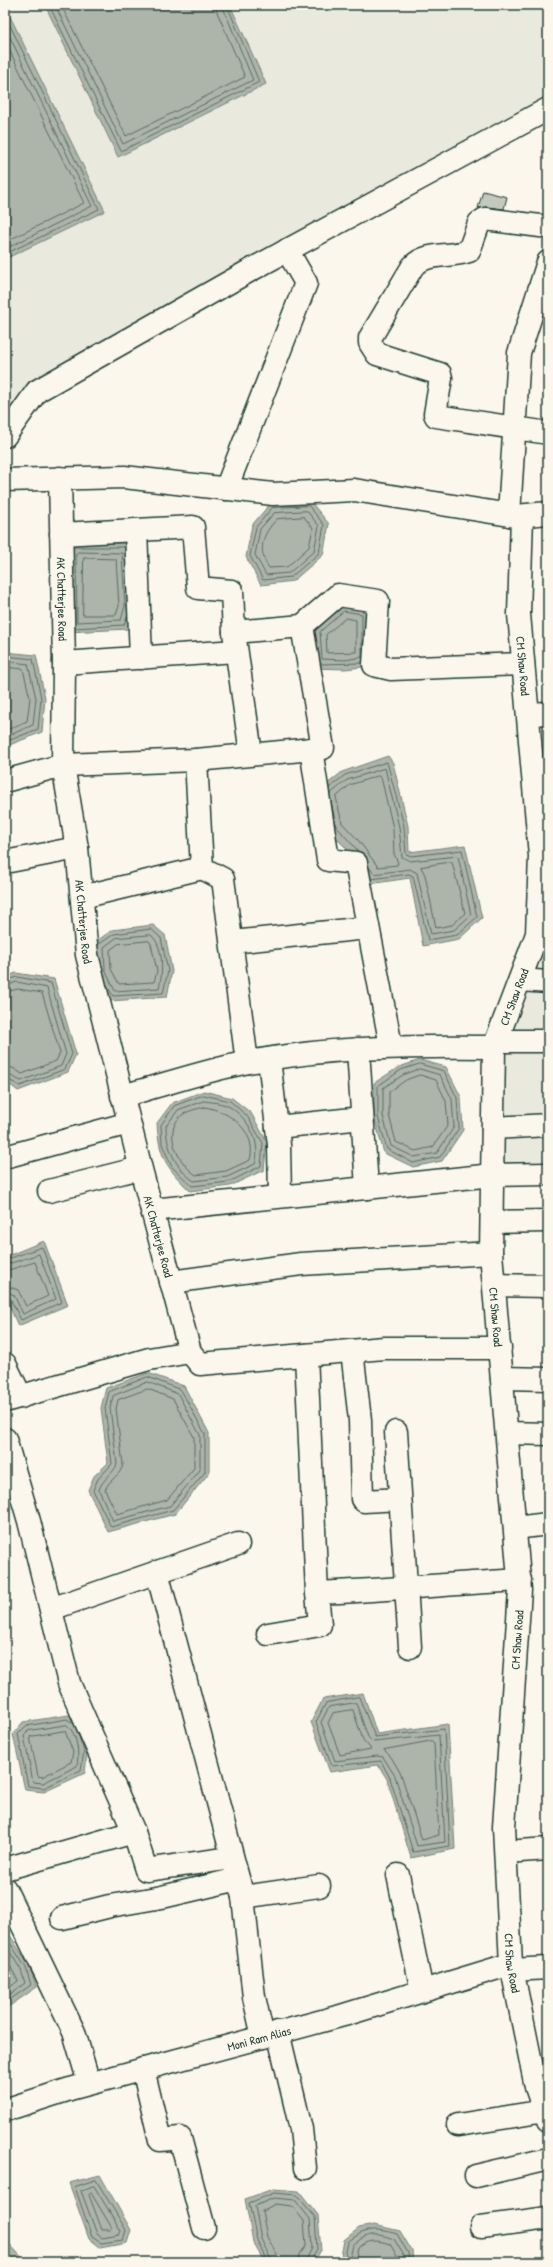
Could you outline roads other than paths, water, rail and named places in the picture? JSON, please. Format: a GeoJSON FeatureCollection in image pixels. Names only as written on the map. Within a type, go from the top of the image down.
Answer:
{"type":"FeatureCollection","features":[{"type":"Feature","properties":{"kind":"street"},"geometry":{"type":"LineString","coordinates":[[5,436],[36,391],[287,250],[548,110]]}},
{"type":"Feature","properties":{"kind":"street"},"geometry":{"type":"LineString","coordinates":[[548,227],[485,219],[479,223],[469,251],[428,256],[419,260],[413,266],[370,338],[371,347],[377,354],[440,374],[436,416],[548,433]]}},
{"type":"Feature","properties":{"kind":"street"},"geometry":{"type":"LineString","coordinates":[[226,489],[306,283],[287,250]]}},
{"type":"Feature","properties":{"kind":"street","name":"CM Shaw Road"},"geometry":{"type":"LineString","coordinates":[[546,2116],[541,2077],[512,1967],[504,1827],[520,1580],[491,1253],[496,1044],[520,980],[540,952],[537,934],[543,888],[543,837],[538,713],[523,664],[519,614],[515,515],[514,427],[519,353],[542,298],[548,262]]}},
{"type":"Feature","properties":{"kind":"street"},"geometry":{"type":"LineString","coordinates":[[5,480],[124,477],[273,494],[354,490],[515,515],[548,513]]}},
{"type":"Feature","properties":{"kind":"street","name":"AK Chatterjee Road"},"geometry":{"type":"LineString","coordinates":[[60,478],[64,663],[63,765],[77,848],[87,955],[140,1168],[190,1352]]}},
{"type":"Feature","properties":{"kind":"street"},"geometry":{"type":"LineString","coordinates":[[61,534],[193,527],[198,588],[232,591],[235,642],[251,754]]}},
{"type":"Feature","properties":{"kind":"street"},"geometry":{"type":"LineString","coordinates":[[136,530],[142,658]]}},
{"type":"Feature","properties":{"kind":"street"},"geometry":{"type":"LineString","coordinates":[[64,663],[142,658],[235,642],[302,626],[338,595],[378,601],[374,665],[391,669],[523,664]]}},
{"type":"Feature","properties":{"kind":"street"},"geometry":{"type":"LineString","coordinates":[[5,781],[63,765],[196,760],[323,748],[302,626]]}},
{"type":"Feature","properties":{"kind":"street"},"geometry":{"type":"LineString","coordinates":[[311,749],[328,860],[356,863],[390,1046]]}},
{"type":"Feature","properties":{"kind":"street"},"geometry":{"type":"LineString","coordinates":[[196,760],[202,868]]}},
{"type":"Feature","properties":{"kind":"street"},"geometry":{"type":"LineString","coordinates":[[5,862],[77,848]]}},
{"type":"Feature","properties":{"kind":"street"},"geometry":{"type":"LineString","coordinates":[[82,897],[202,868],[223,879],[247,1062]]}},
{"type":"Feature","properties":{"kind":"street"},"geometry":{"type":"LineString","coordinates":[[232,942],[367,928]]}},
{"type":"Feature","properties":{"kind":"street"},"geometry":{"type":"LineString","coordinates":[[520,980],[548,982]]}},
{"type":"Feature","properties":{"kind":"street"},"geometry":{"type":"LineString","coordinates":[[122,1096],[247,1062],[305,1053],[390,1046],[496,1044],[548,1041]]}},
{"type":"Feature","properties":{"kind":"street"},"geometry":{"type":"LineString","coordinates":[[358,1049],[367,1188]]}},
{"type":"Feature","properties":{"kind":"street"},"geometry":{"type":"LineString","coordinates":[[269,1059],[277,1127],[280,1196]]}},
{"type":"Feature","properties":{"kind":"street"},"geometry":{"type":"LineString","coordinates":[[277,1127],[362,1118]]}},
{"type":"Feature","properties":{"kind":"street"},"geometry":{"type":"LineString","coordinates":[[5,1157],[129,1123]]}},
{"type":"Feature","properties":{"kind":"street"},"geometry":{"type":"LineString","coordinates":[[493,1128],[548,1125]]}},
{"type":"Feature","properties":{"kind":"street"},"geometry":{"type":"LineString","coordinates":[[49,1191],[140,1168]]}},
{"type":"Feature","properties":{"kind":"street"},"geometry":{"type":"LineString","coordinates":[[152,1210],[493,1175],[548,1174]]}},
{"type":"Feature","properties":{"kind":"street"},"geometry":{"type":"LineString","coordinates":[[492,1222],[548,1221]]}},
{"type":"Feature","properties":{"kind":"street"},"geometry":{"type":"LineString","coordinates":[[171,1282],[301,1264],[491,1253]]}},
{"type":"Feature","properties":{"kind":"street"},"geometry":{"type":"LineString","coordinates":[[494,1285],[548,1286]]}},
{"type":"Feature","properties":{"kind":"street"},"geometry":{"type":"LineString","coordinates":[[5,1364],[13,1399],[149,1358],[190,1352],[200,1364],[384,1348],[500,1348]]}},
{"type":"Feature","properties":{"kind":"street"},"geometry":{"type":"LineString","coordinates":[[352,1351],[360,1420],[362,1499],[364,1502],[400,1499]]}},
{"type":"Feature","properties":{"kind":"street"},"geometry":{"type":"LineString","coordinates":[[268,1634],[320,1625],[317,1593],[306,1355]]}},
{"type":"Feature","properties":{"kind":"street"},"geometry":{"type":"LineString","coordinates":[[502,1378],[548,1379]]}},
{"type":"Feature","properties":{"kind":"street"},"geometry":{"type":"LineString","coordinates":[[396,1432],[410,1647]]}},
{"type":"Feature","properties":{"kind":"street"},"geometry":{"type":"LineString","coordinates":[[507,1433],[548,1434]]}},
{"type":"Feature","properties":{"kind":"street"},"geometry":{"type":"LineString","coordinates":[[5,1439],[11,1479],[51,1609],[70,1683],[134,1832],[146,1870],[232,1858]]}},
{"type":"Feature","properties":{"kind":"street"},"geometry":{"type":"LineString","coordinates":[[515,1528],[548,1524]]}},
{"type":"Feature","properties":{"kind":"street"},"geometry":{"type":"LineString","coordinates":[[51,1609],[238,1544]]}},
{"type":"Feature","properties":{"kind":"street"},"geometry":{"type":"LineString","coordinates":[[157,1572],[241,1888],[254,1996],[271,2035],[301,2130],[305,2168]]}},
{"type":"Feature","properties":{"kind":"street"},"geometry":{"type":"LineString","coordinates":[[317,1593],[406,1589],[520,1580]]}},
{"type":"Feature","properties":{"kind":"street"},"geometry":{"type":"LineString","coordinates":[[5,1869],[134,1832]]}},
{"type":"Feature","properties":{"kind":"street"},"geometry":{"type":"LineString","coordinates":[[506,1852],[548,1849]]}},
{"type":"Feature","properties":{"kind":"street"},"geometry":{"type":"LineString","coordinates":[[398,1875],[422,1991]]}},
{"type":"Feature","properties":{"kind":"street"},"geometry":{"type":"LineString","coordinates":[[62,1918],[110,1906],[241,1888],[319,1886]]}},
{"type":"Feature","properties":{"kind":"street"},"geometry":{"type":"LineString","coordinates":[[5,1890],[74,2032],[89,2083]]}},
{"type":"Feature","properties":{"kind":"street","name":"Moni Ram Alias"},"geometry":{"type":"LineString","coordinates":[[5,2110],[89,2083],[271,2035],[422,1991],[512,1967],[548,1968]]}},
{"type":"Feature","properties":{"kind":"street"},"geometry":{"type":"LineString","coordinates":[[143,2069],[160,2140],[180,2138],[204,2228]]}},
{"type":"Feature","properties":{"kind":"street"},"geometry":{"type":"LineString","coordinates":[[458,2125],[546,2116]]}},
{"type":"Feature","properties":{"kind":"street"},"geometry":{"type":"LineString","coordinates":[[476,2176],[548,2159]]}},
{"type":"Feature","properties":{"kind":"street"},"geometry":{"type":"LineString","coordinates":[[481,2227],[548,2218]]}},
{"type":"Feature","properties":{"kind":"water"},"geometry":{"type":"Polygon","coordinates":[[[45,5],[230,5],[266,84],[118,157],[45,5]]]}},
{"type":"Feature","properties":{"kind":"water"},"geometry":{"type":"Polygon","coordinates":[[[5,6],[105,211],[5,259],[5,6]]]}},
{"type":"Feature","properties":{"kind":"water"},"geometry":{"type":"Polygon","coordinates":[[[311,502],[329,524],[323,555],[293,581],[261,585],[246,557],[252,525],[270,504],[311,502]]]}},
{"type":"Feature","properties":{"kind":"water"},"geometry":{"type":"Polygon","coordinates":[[[67,543],[130,543],[134,607],[129,629],[68,632],[67,543]]]}},
{"type":"Feature","properties":{"kind":"water"},"geometry":{"type":"Polygon","coordinates":[[[342,601],[372,606],[371,666],[345,669],[312,668],[310,628],[342,601]]]}},
{"type":"Feature","properties":{"kind":"water"},"geometry":{"type":"Polygon","coordinates":[[[5,652],[36,655],[45,698],[42,732],[7,746],[5,746],[5,652]]]}},
{"type":"Feature","properties":{"kind":"water"},"geometry":{"type":"Polygon","coordinates":[[[388,756],[393,763],[408,826],[409,852],[465,845],[482,918],[459,939],[423,946],[410,878],[369,884],[347,849],[328,830],[320,790],[342,772],[388,756]]]}},
{"type":"Feature","properties":{"kind":"water"},"geometry":{"type":"Polygon","coordinates":[[[153,925],[165,935],[172,971],[167,997],[110,1001],[94,943],[112,930],[153,925]]]}},
{"type":"Feature","properties":{"kind":"water"},"geometry":{"type":"Polygon","coordinates":[[[16,973],[54,979],[76,1054],[68,1072],[18,1091],[5,1081],[5,977],[16,973]]]}},
{"type":"Feature","properties":{"kind":"water"},"geometry":{"type":"Polygon","coordinates":[[[420,1060],[446,1067],[461,1097],[463,1130],[442,1161],[413,1167],[384,1153],[374,1117],[374,1083],[399,1067],[420,1060]]]}},
{"type":"Feature","properties":{"kind":"water"},"geometry":{"type":"Polygon","coordinates":[[[204,1091],[232,1098],[251,1113],[267,1142],[264,1170],[230,1186],[190,1191],[175,1175],[165,1161],[160,1145],[157,1123],[172,1103],[204,1091]]]}},
{"type":"Feature","properties":{"kind":"water"},"geometry":{"type":"Polygon","coordinates":[[[44,1241],[68,1305],[18,1326],[5,1296],[5,1257],[44,1241]]]}},
{"type":"Feature","properties":{"kind":"water"},"geometry":{"type":"Polygon","coordinates":[[[148,1373],[184,1386],[209,1433],[209,1473],[175,1514],[108,1532],[88,1490],[94,1476],[108,1463],[101,1408],[106,1388],[148,1373]]]}},
{"type":"Feature","properties":{"kind":"water"},"geometry":{"type":"Polygon","coordinates":[[[363,1693],[377,1734],[448,1724],[455,1849],[411,1858],[387,1779],[378,1765],[330,1772],[311,1722],[323,1699],[363,1693]]]}},
{"type":"Feature","properties":{"kind":"water"},"geometry":{"type":"Polygon","coordinates":[[[69,1715],[80,1727],[85,1741],[85,1773],[44,1792],[25,1790],[13,1734],[23,1722],[69,1715]]]}},
{"type":"Feature","properties":{"kind":"water"},"geometry":{"type":"Polygon","coordinates":[[[5,1927],[29,1966],[37,1987],[11,2005],[5,2007],[5,1927]]]}},
{"type":"Feature","properties":{"kind":"water"},"geometry":{"type":"Polygon","coordinates":[[[100,2175],[131,2230],[127,2243],[100,2248],[89,2239],[69,2183],[100,2175]]]}},
{"type":"Feature","properties":{"kind":"water"},"geometry":{"type":"Polygon","coordinates":[[[273,2189],[299,2191],[318,2215],[321,2251],[313,2262],[264,2262],[253,2242],[245,2199],[273,2189]]]}},
{"type":"Feature","properties":{"kind":"water"},"geometry":{"type":"Polygon","coordinates":[[[374,2225],[400,2231],[412,2251],[413,2262],[340,2262],[344,2240],[359,2228],[374,2225]]]}},
{"type":"Feature","properties":{"kind":"water"},"geometry":{"type":"Polygon","coordinates":[[[5,2239],[26,2262],[5,2262],[5,2239]]]}}]}
